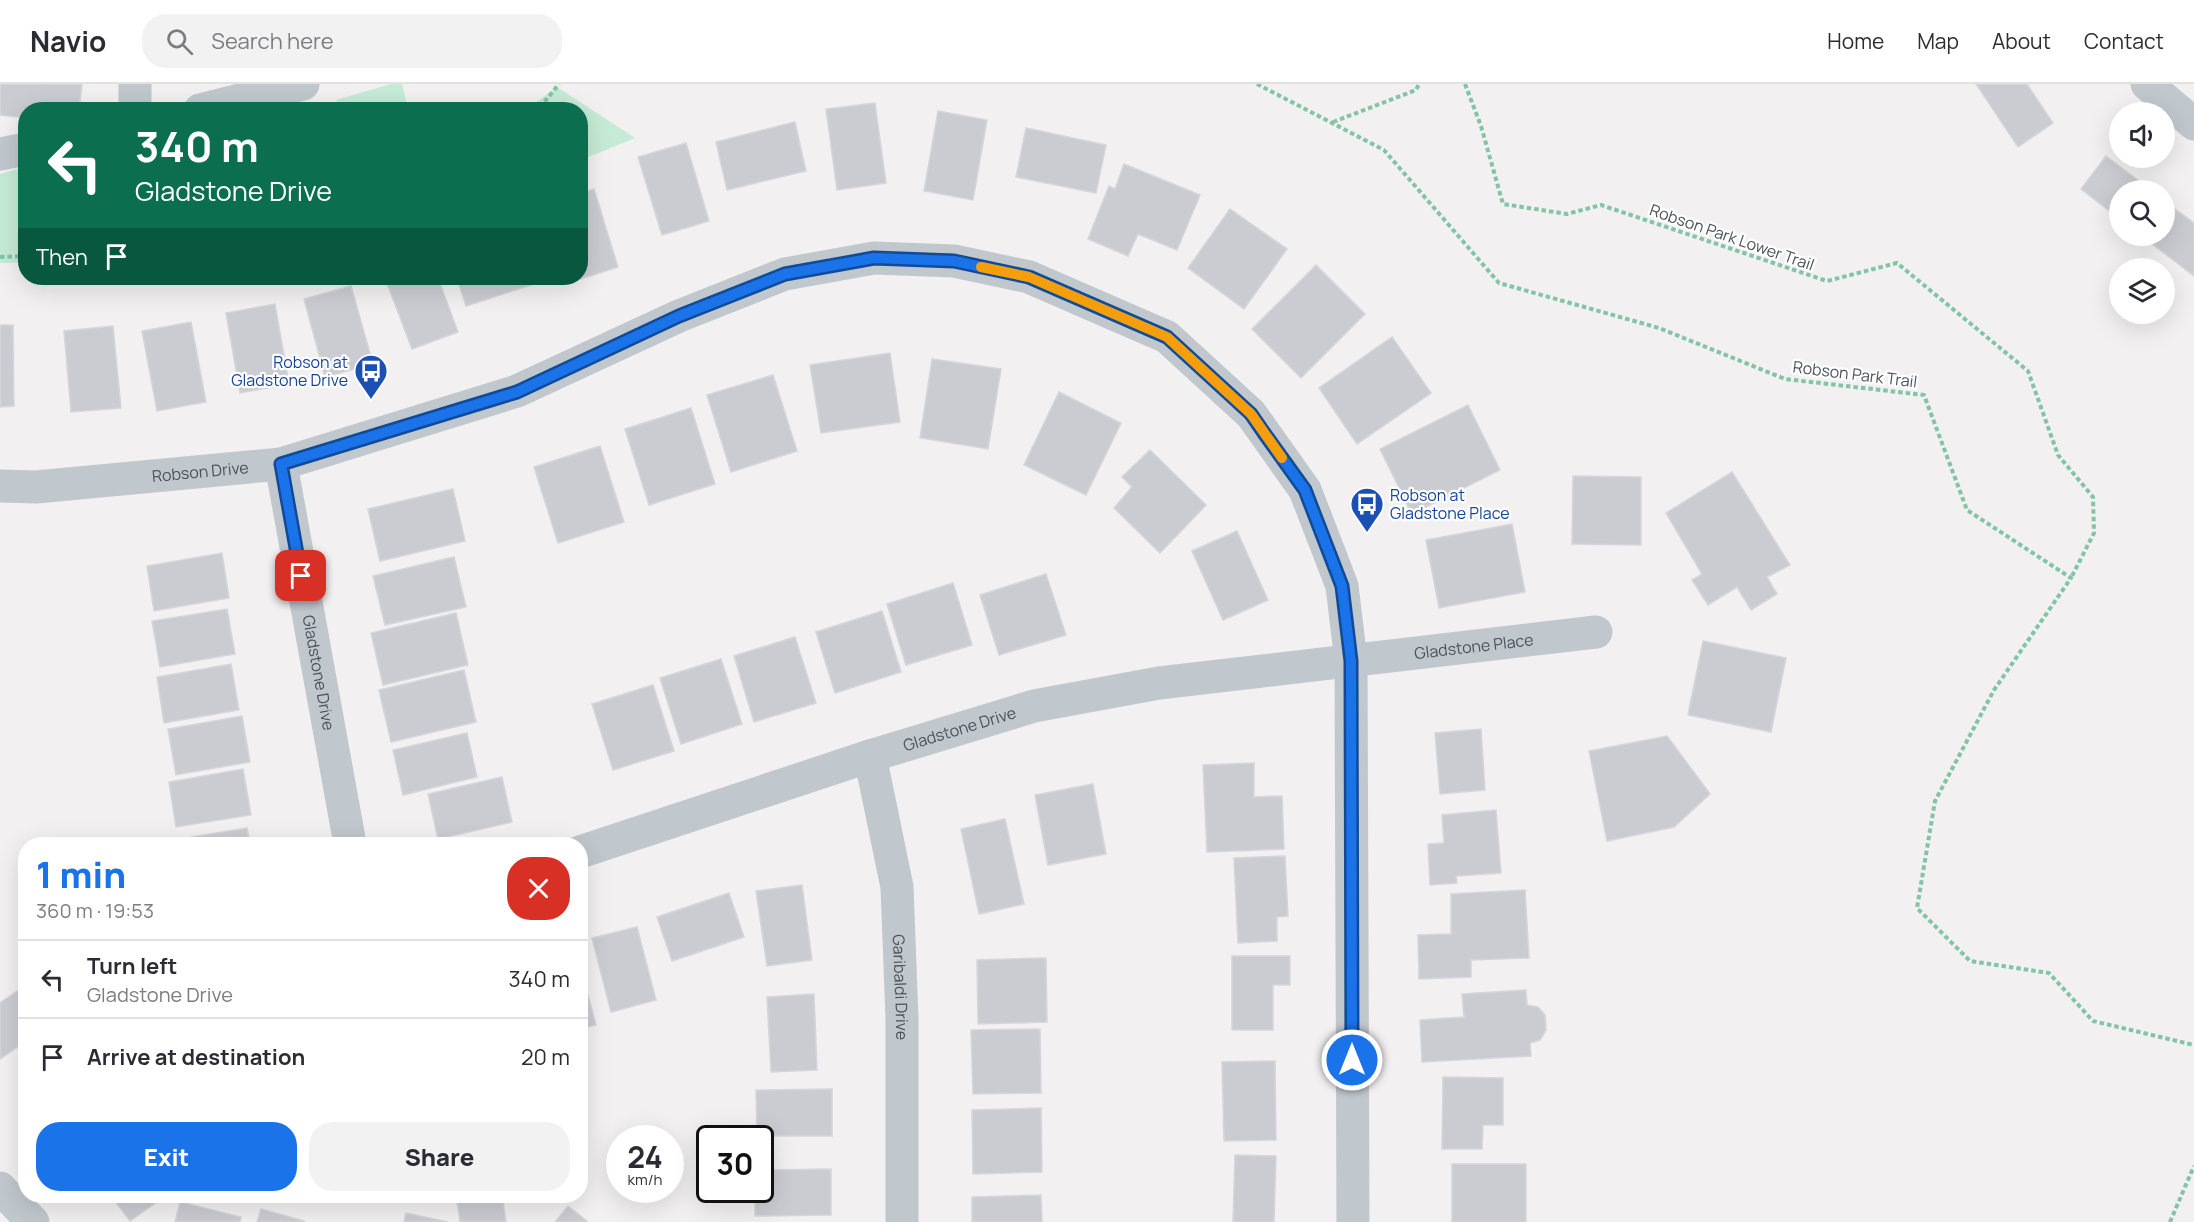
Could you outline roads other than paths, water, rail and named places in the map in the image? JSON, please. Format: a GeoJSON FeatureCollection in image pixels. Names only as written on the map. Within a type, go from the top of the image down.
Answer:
{"type":"FeatureCollection","features":[{"type":"Feature","properties":{"kind":"street"},"geometry":{"type":"LineString","coordinates":[[135,84],[135,102]]}},
{"type":"Feature","properties":{"kind":"street"},"geometry":{"type":"LineString","coordinates":[[232,102],[303,84]]}},
{"type":"Feature","properties":{"kind":"street"},"geometry":{"type":"LineString","coordinates":[[2147,84],[2194,124]]}},
{"type":"Feature","properties":{"kind":"street"},"geometry":{"type":"LineString","coordinates":[[0,154],[18,150]]}},
{"type":"Feature","properties":{"kind":"street","name":"Robson Drive"},"geometry":{"type":"LineString","coordinates":[[0,486],[36,487],[281,464],[517,392],[679,316],[785,274],[874,258],[954,261],[1029,277],[1167,337],[1251,414],[1305,490],[1342,586],[1351,661],[1353,1222]]}},
{"type":"Feature","properties":{"kind":"street","name":"Gladstone Drive"},"geometry":{"type":"LineString","coordinates":[[281,464],[349,837]]}},
{"type":"Feature","properties":{"kind":"street","name":"Gladstone Place"},"geometry":{"type":"LineString","coordinates":[[1351,661],[1596,632]]}},
{"type":"Feature","properties":{"kind":"street","name":"Gladstone Drive"},"geometry":{"type":"LineString","coordinates":[[588,849],[870,756],[1034,706],[1159,683],[1351,661]]}},
{"type":"Feature","properties":{"kind":"street","name":"Garibaldi Drive"},"geometry":{"type":"LineString","coordinates":[[870,756],[897,887],[902,1019],[902,1222]]}},
{"type":"Feature","properties":{"kind":"street"},"geometry":{"type":"LineString","coordinates":[[0,1188],[33,1222]]}},
{"type":"Feature","properties":{"kind":"place","name":"Robson at Gladstone Drive"},"geometry":{"type":"Point","coordinates":[371,400]}},
{"type":"Feature","properties":{"kind":"place","name":"Robson at Gladstone Place"},"geometry":{"type":"Point","coordinates":[1367,533]}}]}
